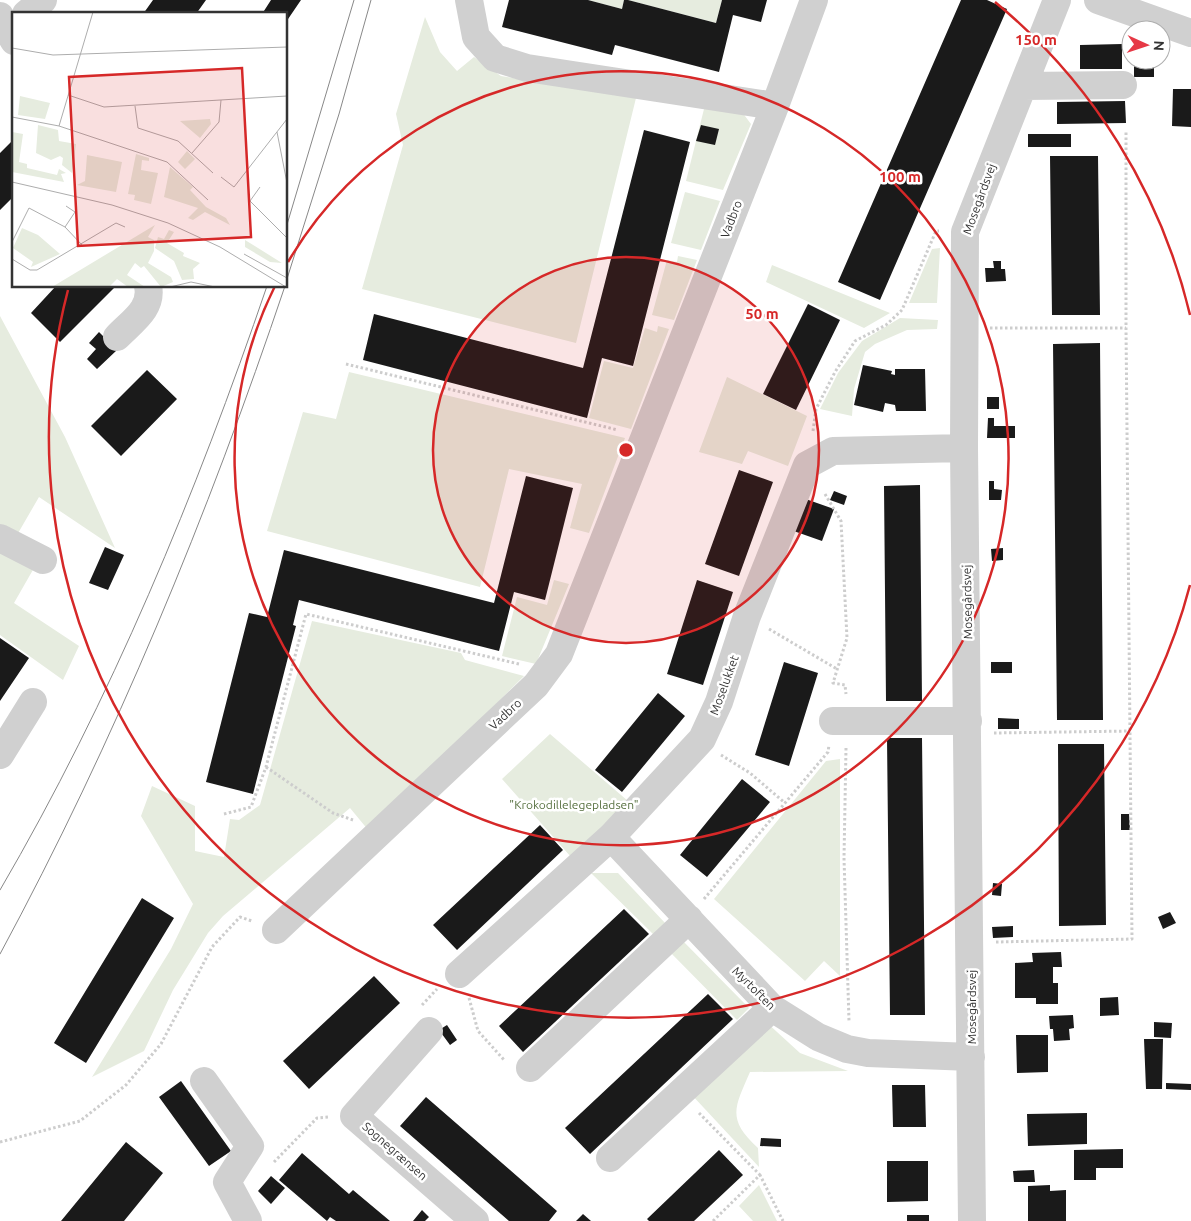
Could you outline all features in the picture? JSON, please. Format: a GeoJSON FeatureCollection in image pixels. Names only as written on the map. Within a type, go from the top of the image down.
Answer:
{"type":"FeatureCollection","features":[{"type":"Feature","properties":{"kind":"street"},"geometry":{"type":"LineString","coordinates":[[28,12],[43,0]]}},
{"type":"Feature","properties":{"kind":"street"},"geometry":{"type":"LineString","coordinates":[[469,0],[476,37],[495,58],[527,68],[775,106]]}},
{"type":"Feature","properties":{"kind":"street","name":"Vadbro"},"geometry":{"type":"LineString","coordinates":[[276,930],[536,685],[559,654],[775,106],[814,0]]}},
{"type":"Feature","properties":{"kind":"street","name":"Mosegårdsvej"},"geometry":{"type":"LineString","coordinates":[[972,1221],[964,448],[964,232],[1057,0]]}},
{"type":"Feature","properties":{"kind":"street"},"geometry":{"type":"LineString","coordinates":[[1098,0],[1191,33]]}},
{"type":"Feature","properties":{"kind":"street"},"geometry":{"type":"LineString","coordinates":[[1023,86],[1123,85]]}},
{"type":"Feature","properties":{"kind":"street"},"geometry":{"type":"LineString","coordinates":[[117,337],[146,308],[150,295],[148,288]]}},
{"type":"Feature","properties":{"kind":"street"},"geometry":{"type":"LineString","coordinates":[[807,465],[833,451],[964,448]]}},
{"type":"Feature","properties":{"kind":"street","name":"Moselukket"},"geometry":{"type":"LineString","coordinates":[[459,974],[611,837],[702,739],[719,702],[747,616],[807,465]]}},
{"type":"Feature","properties":{"kind":"street"},"geometry":{"type":"LineString","coordinates":[[0,538],[43,560]]}},
{"type":"Feature","properties":{"kind":"street"},"geometry":{"type":"LineString","coordinates":[[0,755],[33,702]]}},
{"type":"Feature","properties":{"kind":"street"},"geometry":{"type":"LineString","coordinates":[[840,721],[968,727]]}},
{"type":"Feature","properties":{"kind":"street","name":"Myrtoften"},"geometry":{"type":"LineString","coordinates":[[611,837],[772,1008],[818,1037],[848,1049],[868,1053],[971,1057]]}},
{"type":"Feature","properties":{"kind":"street"},"geometry":{"type":"LineString","coordinates":[[530,1068],[689,919]]}},
{"type":"Feature","properties":{"kind":"street"},"geometry":{"type":"LineString","coordinates":[[610,1158],[772,1008]]}},
{"type":"Feature","properties":{"kind":"street","name":"Sognegrænsen"},"geometry":{"type":"LineString","coordinates":[[429,1032],[354,1116],[475,1221]]}},
{"type":"Feature","properties":{"kind":"street"},"geometry":{"type":"LineString","coordinates":[[204,1081],[250,1146],[226,1182],[248,1221]]}},
{"type":"Feature","properties":{"kind":"path"},"geometry":{"type":"LineString","coordinates":[[970,942],[1132,939],[1126,130]]}},
{"type":"Feature","properties":{"kind":"path"},"geometry":{"type":"LineString","coordinates":[[848,1049],[840,721],[846,685],[834,683],[847,638],[841,521],[807,465],[816,409],[835,372],[855,341],[886,325],[902,310],[936,231],[964,232]]}},
{"type":"Feature","properties":{"kind":"path"},"geometry":{"type":"LineString","coordinates":[[964,328],[1126,328]]}},
{"type":"Feature","properties":{"kind":"path"},"geometry":{"type":"LineString","coordinates":[[346,364],[645,436]]}},
{"type":"Feature","properties":{"kind":"path"},"geometry":{"type":"LineString","coordinates":[[224,814],[251,806],[266,767],[306,614],[546,671]]}},
{"type":"Feature","properties":{"kind":"path"},"geometry":{"type":"LineString","coordinates":[[747,616],[837,669]]}},
{"type":"Feature","properties":{"kind":"path"},"geometry":{"type":"LineString","coordinates":[[689,919],[828,752],[840,721]]}},
{"type":"Feature","properties":{"kind":"path"},"geometry":{"type":"LineString","coordinates":[[968,727],[1130,731]]}},
{"type":"Feature","properties":{"kind":"path"},"geometry":{"type":"LineString","coordinates":[[702,739],[709,748],[750,773],[785,803]]}},
{"type":"Feature","properties":{"kind":"path"},"geometry":{"type":"LineString","coordinates":[[266,767],[334,813],[382,830]]}},
{"type":"Feature","properties":{"kind":"path"},"geometry":{"type":"LineString","coordinates":[[0,1142],[80,1121],[126,1086],[161,1044],[212,947],[240,917],[276,930]]}},
{"type":"Feature","properties":{"kind":"path"},"geometry":{"type":"LineString","coordinates":[[429,1032],[421,1006],[446,980],[459,974],[473,1008],[478,1031],[513,1070],[530,1068]]}},
{"type":"Feature","properties":{"kind":"path"},"geometry":{"type":"LineString","coordinates":[[680,1094],[760,1175],[783,1221]]}},
{"type":"Feature","properties":{"kind":"path"},"geometry":{"type":"LineString","coordinates":[[270,1166],[317,1118],[354,1116]]}},
{"type":"Feature","properties":{"kind":"path"},"geometry":{"type":"LineString","coordinates":[[713,1221],[760,1175]]}},
{"type":"Feature","properties":{"kind":"green space"},"geometry":{"type":"Polygon","coordinates":[[[588,0],[624,0],[622,9],[588,0]]]}},
{"type":"Feature","properties":{"kind":"green space"},"geometry":{"type":"Polygon","coordinates":[[[628,0],[722,0],[716,23],[628,0]]]}},
{"type":"Feature","properties":{"kind":"green space"},"geometry":{"type":"Polygon","coordinates":[[[425,17],[440,52],[457,71],[474,57],[501,76],[636,98],[576,343],[362,289],[403,145],[396,114],[425,17]]]}},
{"type":"Feature","properties":{"kind":"green space"},"geometry":{"type":"Polygon","coordinates":[[[705,105],[742,112],[751,124],[723,190],[686,181],[705,105]]]}},
{"type":"Feature","properties":{"kind":"green space"},"geometry":{"type":"Polygon","coordinates":[[[685,192],[720,201],[701,250],[671,243],[685,192]]]}},
{"type":"Feature","properties":{"kind":"green space"},"geometry":{"type":"Polygon","coordinates":[[[940,248],[937,303],[909,303],[932,249],[940,248]]]}},
{"type":"Feature","properties":{"kind":"green space"},"geometry":{"type":"Polygon","coordinates":[[[678,256],[697,260],[674,320],[652,315],[667,260],[677,262],[678,256]]]}},
{"type":"Feature","properties":{"kind":"green space"},"geometry":{"type":"Polygon","coordinates":[[[772,265],[890,313],[864,328],[766,282],[772,265]]]}},
{"type":"Feature","properties":{"kind":"green space"},"geometry":{"type":"Polygon","coordinates":[[[0,316],[65,437],[115,548],[39,497],[17,535],[0,527],[0,316]]]}},
{"type":"Feature","properties":{"kind":"green space"},"geometry":{"type":"Polygon","coordinates":[[[900,318],[938,320],[937,329],[907,330],[875,344],[865,352],[854,389],[852,416],[820,409],[838,373],[862,341],[900,318]]]}},
{"type":"Feature","properties":{"kind":"green space"},"geometry":{"type":"Polygon","coordinates":[[[658,326],[669,329],[631,429],[589,418],[604,361],[633,368],[645,328],[657,332],[658,326]]]}},
{"type":"Feature","properties":{"kind":"green space"},"geometry":{"type":"Polygon","coordinates":[[[349,372],[625,438],[589,533],[570,528],[582,484],[509,469],[480,587],[267,531],[303,412],[336,419],[349,372]]]}},
{"type":"Feature","properties":{"kind":"green space"},"geometry":{"type":"Polygon","coordinates":[[[727,377],[807,416],[788,466],[748,451],[742,464],[699,452],[727,377]]]}},
{"type":"Feature","properties":{"kind":"green space"},"geometry":{"type":"Polygon","coordinates":[[[0,549],[34,568],[14,603],[79,646],[63,680],[0,635],[0,549]]]}},
{"type":"Feature","properties":{"kind":"green space"},"geometry":{"type":"Polygon","coordinates":[[[554,580],[569,584],[536,664],[502,656],[517,597],[547,605],[554,580]]]}},
{"type":"Feature","properties":{"kind":"green space"},"geometry":{"type":"Polygon","coordinates":[[[312,621],[461,653],[465,660],[524,676],[369,831],[350,808],[223,916],[208,933],[173,990],[144,1051],[92,1077],[171,949],[193,904],[141,816],[152,786],[195,806],[195,851],[224,857],[230,819],[239,820],[260,805],[312,621]]]}},
{"type":"Feature","properties":{"kind":"green space","name":"\"Krokodillelegepladsen\""},"geometry":{"type":"Polygon","coordinates":[[[550,734],[628,801],[614,818],[571,857],[502,779],[550,734]]]}},
{"type":"Feature","properties":{"kind":"green space"},"geometry":{"type":"Polygon","coordinates":[[[840,759],[840,976],[824,961],[805,981],[714,899],[826,761],[840,759]]]}},
{"type":"Feature","properties":{"kind":"green space"},"geometry":{"type":"Polygon","coordinates":[[[591,873],[618,873],[666,924],[654,935],[591,873]]]}},
{"type":"Feature","properties":{"kind":"green space"},"geometry":{"type":"Polygon","coordinates":[[[679,937],[749,1008],[737,1020],[667,949],[679,937]]]}},
{"type":"Feature","properties":{"kind":"green space"},"geometry":{"type":"Polygon","coordinates":[[[765,1021],[800,1053],[848,1071],[750,1072],[740,1095],[736,1112],[741,1129],[758,1148],[759,1167],[690,1093],[765,1021]]]}},
{"type":"Feature","properties":{"kind":"green space"},"geometry":{"type":"Polygon","coordinates":[[[759,1185],[777,1221],[753,1221],[739,1206],[759,1185]]]}},
{"type":"Feature","properties":{"kind":"building"},"geometry":{"type":"Polygon","coordinates":[[[153,0],[206,0],[197,12],[144,12],[153,0]]]}},
{"type":"Feature","properties":{"kind":"building"},"geometry":{"type":"Polygon","coordinates":[[[271,0],[301,0],[288,19],[288,12],[263,12],[271,0]]]}},
{"type":"Feature","properties":{"kind":"building"},"geometry":{"type":"Polygon","coordinates":[[[509,0],[588,0],[622,9],[624,0],[628,0],[716,23],[722,0],[767,0],[761,22],[733,15],[719,72],[615,45],[612,55],[502,27],[509,0]]]}},
{"type":"Feature","properties":{"kind":"building"},"geometry":{"type":"Polygon","coordinates":[[[961,0],[987,0],[1007,9],[880,300],[838,282],[961,0]]]}},
{"type":"Feature","properties":{"kind":"building"},"geometry":{"type":"Polygon","coordinates":[[[1121,44],[1121,69],[1080,69],[1080,45],[1121,44]]]}},
{"type":"Feature","properties":{"kind":"building"},"geometry":{"type":"Polygon","coordinates":[[[1134,70],[1154,70],[1154,77],[1134,77],[1134,70]]]}},
{"type":"Feature","properties":{"kind":"building"},"geometry":{"type":"Polygon","coordinates":[[[1173,89],[1191,89],[1191,127],[1172,126],[1173,89]]]}},
{"type":"Feature","properties":{"kind":"building"},"geometry":{"type":"Polygon","coordinates":[[[1125,101],[1126,123],[1057,124],[1057,102],[1125,101]]]}},
{"type":"Feature","properties":{"kind":"building"},"geometry":{"type":"Polygon","coordinates":[[[701,125],[719,129],[715,145],[696,141],[701,125]]]}},
{"type":"Feature","properties":{"kind":"building"},"geometry":{"type":"Polygon","coordinates":[[[644,130],[690,142],[633,366],[602,358],[587,418],[363,360],[374,314],[583,368],[644,130]]]}},
{"type":"Feature","properties":{"kind":"building"},"geometry":{"type":"Polygon","coordinates":[[[1028,134],[1071,134],[1071,147],[1028,147],[1028,134]]]}},
{"type":"Feature","properties":{"kind":"building"},"geometry":{"type":"Polygon","coordinates":[[[12,141],[12,198],[0,210],[0,153],[12,141]]]}},
{"type":"Feature","properties":{"kind":"building"},"geometry":{"type":"Polygon","coordinates":[[[1050,156],[1098,156],[1100,315],[1052,315],[1050,156]]]}},
{"type":"Feature","properties":{"kind":"building"},"geometry":{"type":"Polygon","coordinates":[[[993,261],[1001,261],[1001,269],[1005,269],[1006,281],[986,282],[985,268],[994,268],[993,261]]]}},
{"type":"Feature","properties":{"kind":"building"},"geometry":{"type":"Polygon","coordinates":[[[54,288],[114,288],[60,342],[31,313],[54,288]]]}},
{"type":"Feature","properties":{"kind":"building"},"geometry":{"type":"Polygon","coordinates":[[[808,304],[840,320],[796,410],[763,394],[808,304]]]}},
{"type":"Feature","properties":{"kind":"building"},"geometry":{"type":"Polygon","coordinates":[[[99,332],[117,350],[97,369],[87,359],[96,349],[89,343],[99,332]]]}},
{"type":"Feature","properties":{"kind":"building"},"geometry":{"type":"Polygon","coordinates":[[[1100,343],[1103,720],[1057,720],[1053,344],[1100,343]]]}},
{"type":"Feature","properties":{"kind":"building"},"geometry":{"type":"Polygon","coordinates":[[[863,365],[892,371],[891,374],[895,375],[895,369],[925,369],[926,411],[896,411],[895,405],[885,403],[883,412],[854,405],[863,365]]]}},
{"type":"Feature","properties":{"kind":"building"},"geometry":{"type":"Polygon","coordinates":[[[147,370],[177,399],[121,456],[91,426],[147,370]]]}},
{"type":"Feature","properties":{"kind":"building"},"geometry":{"type":"Polygon","coordinates":[[[987,397],[999,397],[999,409],[987,409],[987,397]]]}},
{"type":"Feature","properties":{"kind":"building"},"geometry":{"type":"Polygon","coordinates":[[[988,418],[994,418],[994,426],[1015,426],[1015,438],[987,438],[988,418]]]}},
{"type":"Feature","properties":{"kind":"building"},"geometry":{"type":"Polygon","coordinates":[[[739,470],[773,482],[739,576],[705,564],[739,470]]]}},
{"type":"Feature","properties":{"kind":"building"},"geometry":{"type":"Polygon","coordinates":[[[526,476],[573,488],[545,600],[514,592],[499,651],[299,600],[293,625],[296,626],[253,794],[206,782],[249,613],[267,617],[284,550],[494,603],[526,476]]]}},
{"type":"Feature","properties":{"kind":"building"},"geometry":{"type":"Polygon","coordinates":[[[989,481],[994,481],[994,489],[1002,490],[1001,500],[989,500],[989,481]]]}},
{"type":"Feature","properties":{"kind":"building"},"geometry":{"type":"Polygon","coordinates":[[[920,485],[922,701],[886,701],[884,486],[920,485]]]}},
{"type":"Feature","properties":{"kind":"building"},"geometry":{"type":"Polygon","coordinates":[[[834,491],[847,496],[844,505],[830,500],[834,491]]]}},
{"type":"Feature","properties":{"kind":"building"},"geometry":{"type":"Polygon","coordinates":[[[800,497],[834,509],[822,541],[788,529],[800,497]]]}},
{"type":"Feature","properties":{"kind":"building"},"geometry":{"type":"Polygon","coordinates":[[[105,547],[124,555],[108,590],[89,583],[105,547]]]}},
{"type":"Feature","properties":{"kind":"building"},"geometry":{"type":"Polygon","coordinates":[[[1003,548],[1003,560],[992,561],[991,549],[1003,548]]]}},
{"type":"Feature","properties":{"kind":"building"},"geometry":{"type":"Polygon","coordinates":[[[697,580],[733,592],[703,685],[667,674],[697,580]]]}},
{"type":"Feature","properties":{"kind":"building"},"geometry":{"type":"Polygon","coordinates":[[[0,638],[29,658],[0,701],[0,638]]]}},
{"type":"Feature","properties":{"kind":"building"},"geometry":{"type":"Polygon","coordinates":[[[784,662],[818,673],[789,766],[755,755],[784,662]]]}},
{"type":"Feature","properties":{"kind":"building"},"geometry":{"type":"Polygon","coordinates":[[[991,662],[1012,662],[1012,673],[991,673],[991,662]]]}},
{"type":"Feature","properties":{"kind":"building"},"geometry":{"type":"Polygon","coordinates":[[[658,693],[685,716],[622,792],[595,770],[658,693]]]}},
{"type":"Feature","properties":{"kind":"building"},"geometry":{"type":"Polygon","coordinates":[[[998,718],[1019,719],[1019,729],[998,729],[998,718]]]}},
{"type":"Feature","properties":{"kind":"building"},"geometry":{"type":"Polygon","coordinates":[[[887,738],[922,738],[925,1015],[890,1015],[887,738]]]}},
{"type":"Feature","properties":{"kind":"building"},"geometry":{"type":"Polygon","coordinates":[[[1058,744],[1104,744],[1106,925],[1059,926],[1058,744]]]}},
{"type":"Feature","properties":{"kind":"building"},"geometry":{"type":"Polygon","coordinates":[[[742,779],[770,802],[707,877],[680,855],[742,779]]]}},
{"type":"Feature","properties":{"kind":"building"},"geometry":{"type":"Polygon","coordinates":[[[1121,814],[1129,814],[1130,830],[1121,830],[1121,814]]]}},
{"type":"Feature","properties":{"kind":"building"},"geometry":{"type":"Polygon","coordinates":[[[540,825],[563,850],[457,950],[433,925],[540,825]]]}},
{"type":"Feature","properties":{"kind":"building"},"geometry":{"type":"Polygon","coordinates":[[[993,883],[1002,884],[1001,896],[992,895],[993,883]]]}},
{"type":"Feature","properties":{"kind":"building"},"geometry":{"type":"Polygon","coordinates":[[[142,898],[174,918],[86,1063],[54,1043],[142,898]]]}},
{"type":"Feature","properties":{"kind":"building"},"geometry":{"type":"Polygon","coordinates":[[[624,909],[649,934],[523,1052],[499,1026],[624,909]]]}},
{"type":"Feature","properties":{"kind":"building"},"geometry":{"type":"Polygon","coordinates":[[[1170,912],[1176,923],[1163,929],[1158,917],[1170,912]]]}},
{"type":"Feature","properties":{"kind":"building"},"geometry":{"type":"Polygon","coordinates":[[[1013,926],[1013,937],[993,938],[992,927],[1013,926]]]}},
{"type":"Feature","properties":{"kind":"building"},"geometry":{"type":"Polygon","coordinates":[[[1061,952],[1062,967],[1053,967],[1053,983],[1058,983],[1058,1004],[1036,1004],[1036,998],[1015,998],[1015,963],[1033,962],[1032,953],[1061,952]]]}},
{"type":"Feature","properties":{"kind":"building"},"geometry":{"type":"Polygon","coordinates":[[[374,976],[400,1003],[309,1089],[283,1061],[374,976]]]}},
{"type":"Feature","properties":{"kind":"building"},"geometry":{"type":"Polygon","coordinates":[[[708,994],[733,1019],[590,1154],[565,1128],[708,994]]]}},
{"type":"Feature","properties":{"kind":"building"},"geometry":{"type":"Polygon","coordinates":[[[1118,997],[1119,1015],[1100,1016],[1100,998],[1118,997]]]}},
{"type":"Feature","properties":{"kind":"building"},"geometry":{"type":"Polygon","coordinates":[[[1073,1015],[1074,1028],[1069,1029],[1070,1040],[1054,1041],[1053,1029],[1050,1029],[1049,1016],[1073,1015]]]}},
{"type":"Feature","properties":{"kind":"building"},"geometry":{"type":"Polygon","coordinates":[[[1154,1022],[1172,1023],[1171,1038],[1154,1037],[1154,1022]]]}},
{"type":"Feature","properties":{"kind":"building"},"geometry":{"type":"Polygon","coordinates":[[[447,1025],[457,1040],[450,1045],[439,1030],[447,1025]]]}},
{"type":"Feature","properties":{"kind":"building"},"geometry":{"type":"Polygon","coordinates":[[[1016,1035],[1048,1035],[1048,1072],[1017,1073],[1016,1035]]]}},
{"type":"Feature","properties":{"kind":"building"},"geometry":{"type":"Polygon","coordinates":[[[1144,1039],[1163,1039],[1162,1089],[1146,1089],[1144,1039]]]}},
{"type":"Feature","properties":{"kind":"building"},"geometry":{"type":"Polygon","coordinates":[[[181,1081],[231,1151],[209,1166],[159,1097],[181,1081]]]}},
{"type":"Feature","properties":{"kind":"building"},"geometry":{"type":"Polygon","coordinates":[[[1166,1083],[1191,1084],[1191,1090],[1166,1089],[1166,1083]]]}},
{"type":"Feature","properties":{"kind":"building"},"geometry":{"type":"Polygon","coordinates":[[[892,1085],[925,1085],[926,1127],[893,1127],[892,1085]]]}},
{"type":"Feature","properties":{"kind":"building"},"geometry":{"type":"Polygon","coordinates":[[[426,1097],[557,1211],[549,1221],[509,1221],[400,1126],[426,1097]]]}},
{"type":"Feature","properties":{"kind":"building"},"geometry":{"type":"Polygon","coordinates":[[[1087,1113],[1087,1144],[1028,1146],[1027,1114],[1087,1113]]]}},
{"type":"Feature","properties":{"kind":"building"},"geometry":{"type":"Polygon","coordinates":[[[761,1138],[781,1139],[781,1147],[760,1146],[761,1138]]]}},
{"type":"Feature","properties":{"kind":"building"},"geometry":{"type":"Polygon","coordinates":[[[126,1142],[163,1173],[124,1221],[61,1221],[126,1142]]]}},
{"type":"Feature","properties":{"kind":"building"},"geometry":{"type":"Polygon","coordinates":[[[1123,1149],[1123,1168],[1096,1168],[1096,1180],[1074,1180],[1074,1150],[1123,1149]]]}},
{"type":"Feature","properties":{"kind":"building"},"geometry":{"type":"Polygon","coordinates":[[[719,1150],[743,1175],[694,1221],[649,1221],[647,1219],[719,1150]]]}},
{"type":"Feature","properties":{"kind":"building"},"geometry":{"type":"Polygon","coordinates":[[[302,1153],[349,1194],[353,1190],[390,1221],[336,1221],[330,1217],[327,1221],[279,1180],[302,1153]]]}},
{"type":"Feature","properties":{"kind":"building"},"geometry":{"type":"Polygon","coordinates":[[[887,1161],[928,1161],[928,1201],[887,1202],[887,1161]]]}},
{"type":"Feature","properties":{"kind":"building"},"geometry":{"type":"Polygon","coordinates":[[[1034,1170],[1035,1182],[1014,1182],[1013,1171],[1034,1170]]]}},
{"type":"Feature","properties":{"kind":"building"},"geometry":{"type":"Polygon","coordinates":[[[271,1176],[285,1188],[271,1204],[258,1191],[271,1176]]]}},
{"type":"Feature","properties":{"kind":"building"},"geometry":{"type":"Polygon","coordinates":[[[1050,1185],[1050,1191],[1066,1190],[1066,1221],[1028,1221],[1028,1186],[1050,1185]]]}},
{"type":"Feature","properties":{"kind":"building"},"geometry":{"type":"Polygon","coordinates":[[[422,1210],[429,1217],[425,1221],[413,1221],[422,1210]]]}},
{"type":"Feature","properties":{"kind":"building"},"geometry":{"type":"Polygon","coordinates":[[[583,1214],[591,1221],[576,1221],[583,1214]]]}},
{"type":"Feature","properties":{"kind":"building"},"geometry":{"type":"Polygon","coordinates":[[[907,1215],[929,1215],[929,1221],[907,1221],[907,1215]]]}},
{"type":"Feature","properties":{"kind":"tram line"},"geometry":{"type":"LineString","coordinates":[[288,221],[354,0]]}},
{"type":"Feature","properties":{"kind":"tram line"},"geometry":{"type":"LineString","coordinates":[[288,276],[339,114],[371,0]]}},
{"type":"Feature","properties":{"kind":"tram line"},"geometry":{"type":"LineString","coordinates":[[0,890],[79,745],[115,670],[181,518],[240,364],[266,288]]}},
{"type":"Feature","properties":{"kind":"tram line"},"geometry":{"type":"LineString","coordinates":[[0,954],[82,792],[157,626],[224,457],[284,288]]}}]}
